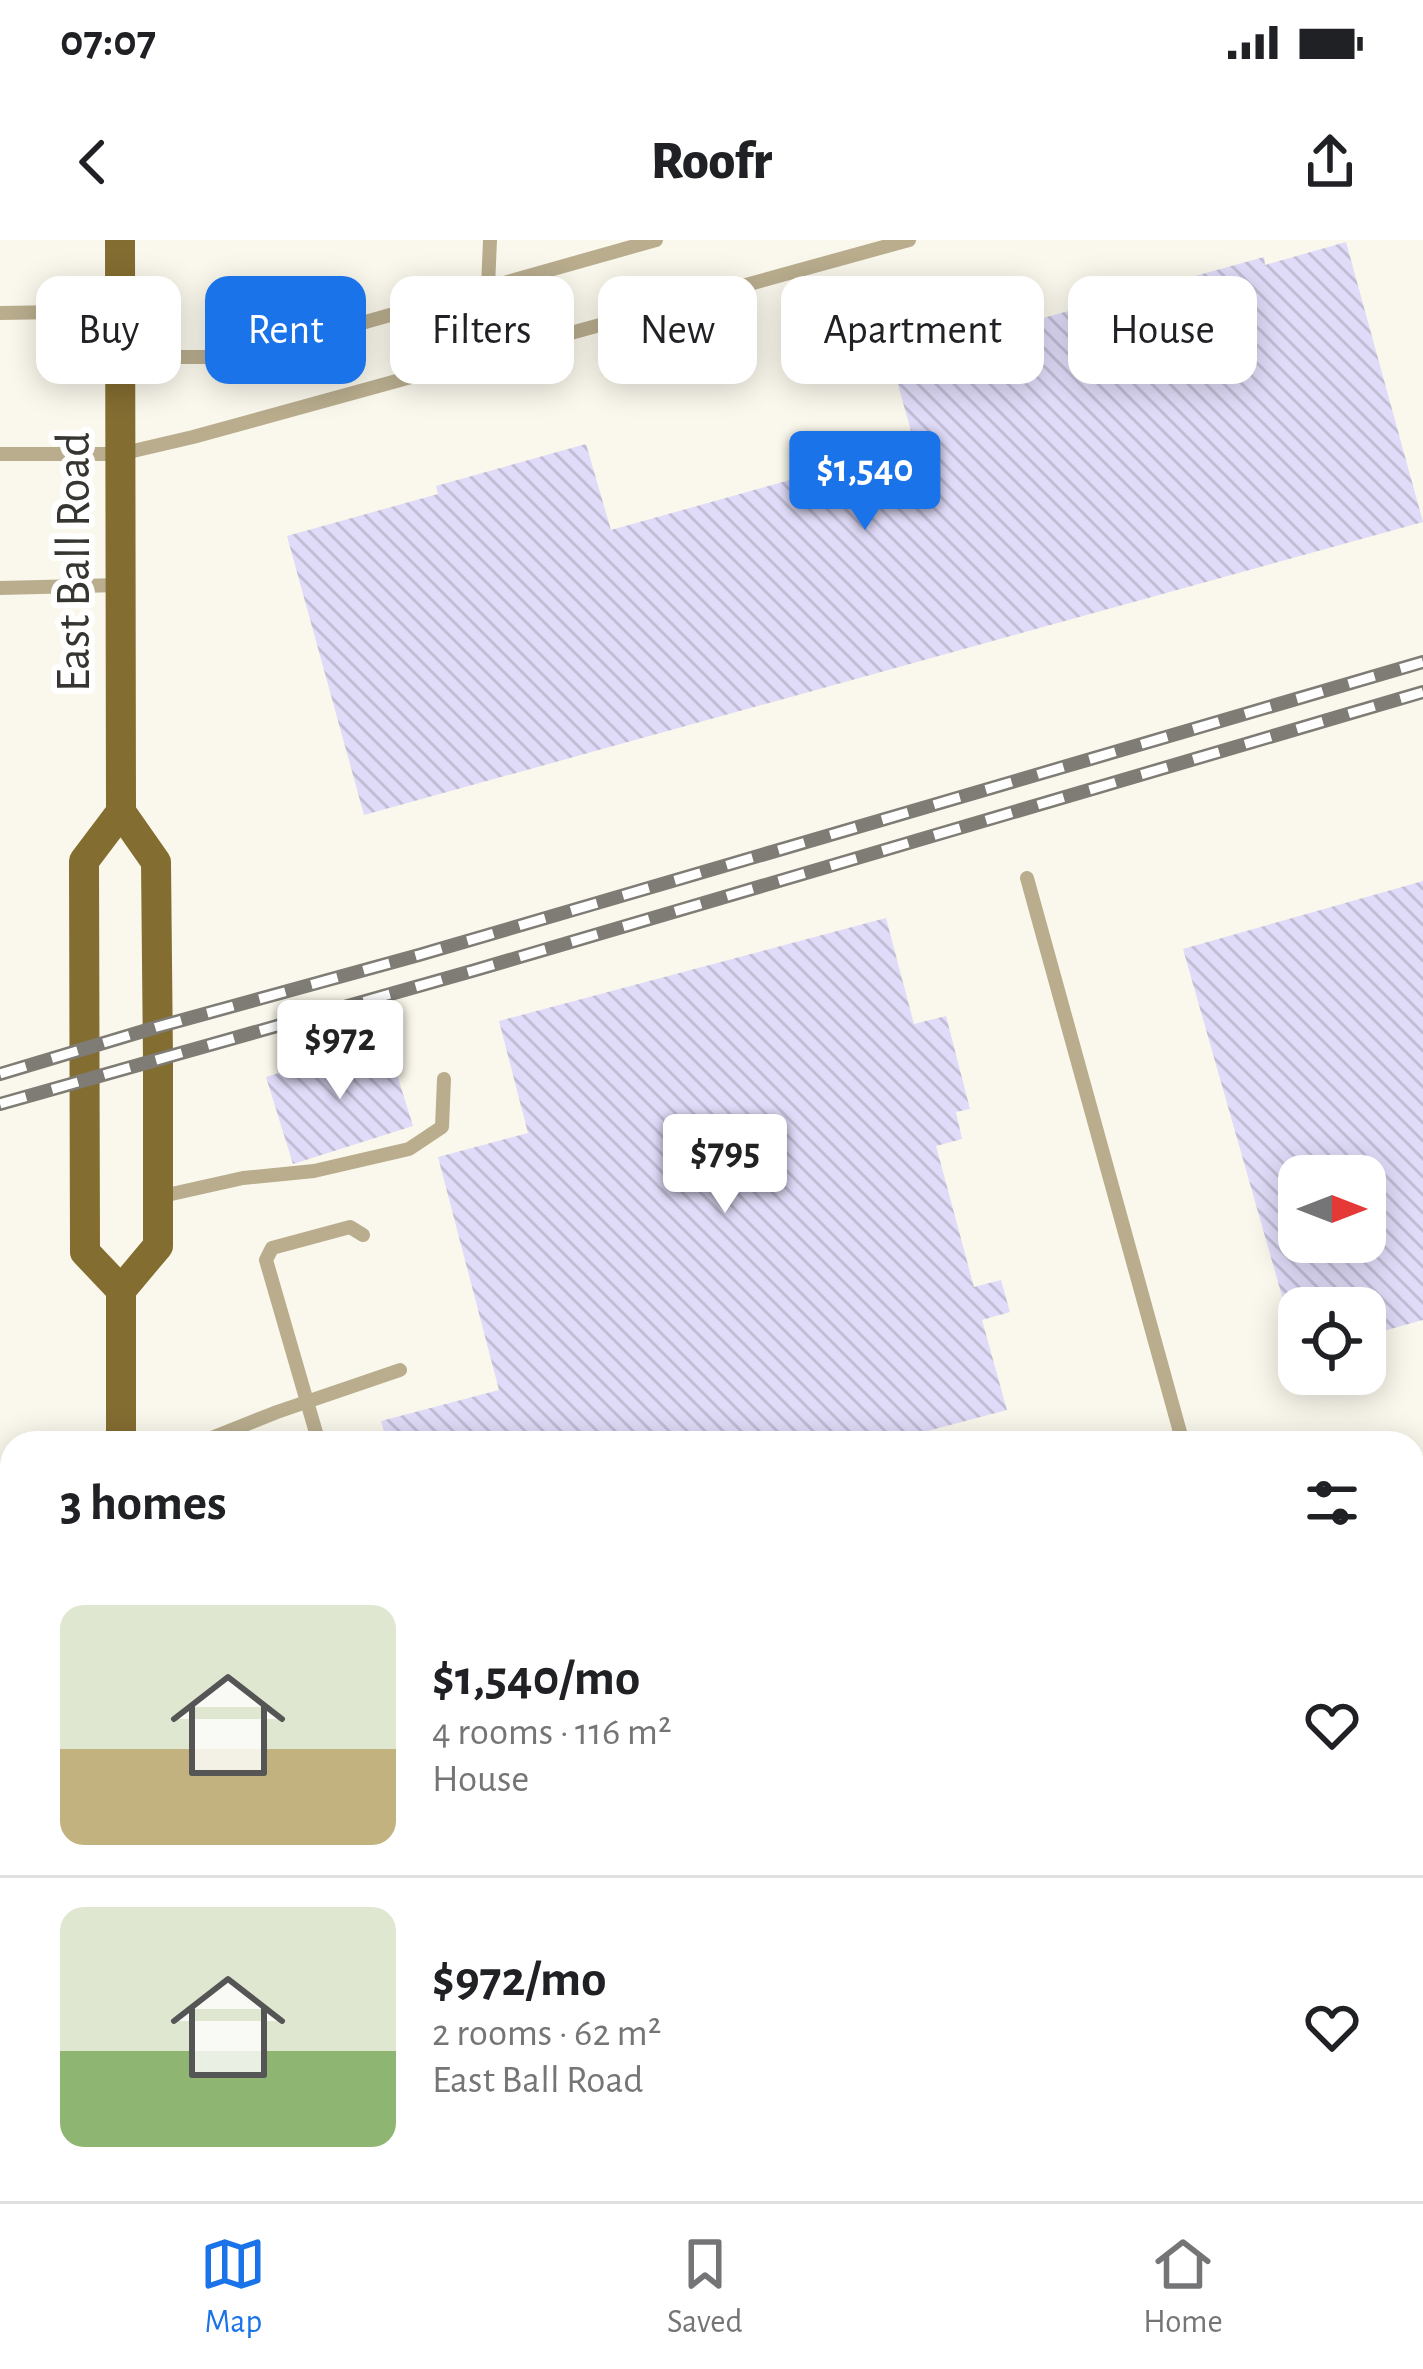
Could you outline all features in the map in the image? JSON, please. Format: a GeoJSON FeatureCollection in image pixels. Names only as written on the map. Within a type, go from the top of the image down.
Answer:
{"type":"FeatureCollection","features":[{"type":"Feature","properties":{"kind":"main road","name":"East Ball Road"},"geometry":{"type":"LineString","coordinates":[[120,240],[120,276]]}},
{"type":"Feature","properties":{"kind":"main road","name":"East Ball Road"},"geometry":{"type":"LineString","coordinates":[[120,384],[121,812]]}},
{"type":"Feature","properties":{"kind":"main road"},"geometry":{"type":"LineString","coordinates":[[122,1290],[85,1252],[84,862],[121,812],[157,862],[158,1197],[158,1246],[122,1290],[122,1431]]}},
{"type":"Feature","properties":{"kind":"lane"},"geometry":{"type":"LineString","coordinates":[[488,276],[490,240]]}},
{"type":"Feature","properties":{"kind":"lane"},"geometry":{"type":"LineString","coordinates":[[525,276],[656,240]]}},
{"type":"Feature","properties":{"kind":"lane"},"geometry":{"type":"LineString","coordinates":[[0,454],[120,454],[909,240]]}},
{"type":"Feature","properties":{"kind":"lane"},"geometry":{"type":"LineString","coordinates":[[0,313],[36,312]]}},
{"type":"Feature","properties":{"kind":"lane"},"geometry":{"type":"LineString","coordinates":[[181,357],[273,348],[390,314]]}},
{"type":"Feature","properties":{"kind":"lane"},"geometry":{"type":"LineString","coordinates":[[0,588],[120,585]]}},
{"type":"Feature","properties":{"kind":"lane"},"geometry":{"type":"LineString","coordinates":[[1028,878],[1181,1431]]}},
{"type":"Feature","properties":{"kind":"lane"},"geometry":{"type":"LineString","coordinates":[[158,1197],[243,1178],[314,1172],[409,1149],[442,1127],[444,1079]]}},
{"type":"Feature","properties":{"kind":"lane"},"geometry":{"type":"LineString","coordinates":[[315,1431],[266,1260],[272,1248],[350,1227],[363,1235]]}},
{"type":"Feature","properties":{"kind":"lane"},"geometry":{"type":"LineString","coordinates":[[231,1431],[400,1370]]}},
{"type":"Feature","properties":{"kind":"building"},"geometry":{"type":"Polygon","coordinates":[[[1346,242],[1423,522],[364,815],[287,536],[438,494],[436,486],[586,444],[611,530],[915,445],[898,384],[1044,384],[1044,318],[1068,311],[1068,384],[1257,384],[1257,276],[1195,276],[1264,257],[1265,265],[1346,242]]]}},
{"type":"Feature","properties":{"kind":"building"},"geometry":{"type":"Polygon","coordinates":[[[1423,881],[1423,1320],[1386,1330],[1386,1287],[1279,1287],[1183,949],[1423,881]]]}},
{"type":"Feature","properties":{"kind":"building"},"geometry":{"type":"Polygon","coordinates":[[[886,918],[914,1024],[946,1016],[970,1109],[956,1112],[962,1139],[936,1146],[974,1287],[1001,1280],[1010,1312],[982,1320],[1007,1410],[927,1431],[384,1431],[381,1421],[499,1390],[438,1157],[528,1133],[499,1021],[886,918]]]}},
{"type":"Feature","properties":{"kind":"building"},"geometry":{"type":"Polygon","coordinates":[[[386,1039],[413,1126],[293,1164],[266,1077],[386,1039]]]}},
{"type":"Feature","properties":{"kind":"railway"},"geometry":{"type":"LineString","coordinates":[[0,1074],[1423,662]]}},
{"type":"Feature","properties":{"kind":"railway"},"geometry":{"type":"LineString","coordinates":[[0,1104],[1423,692]]}}]}
